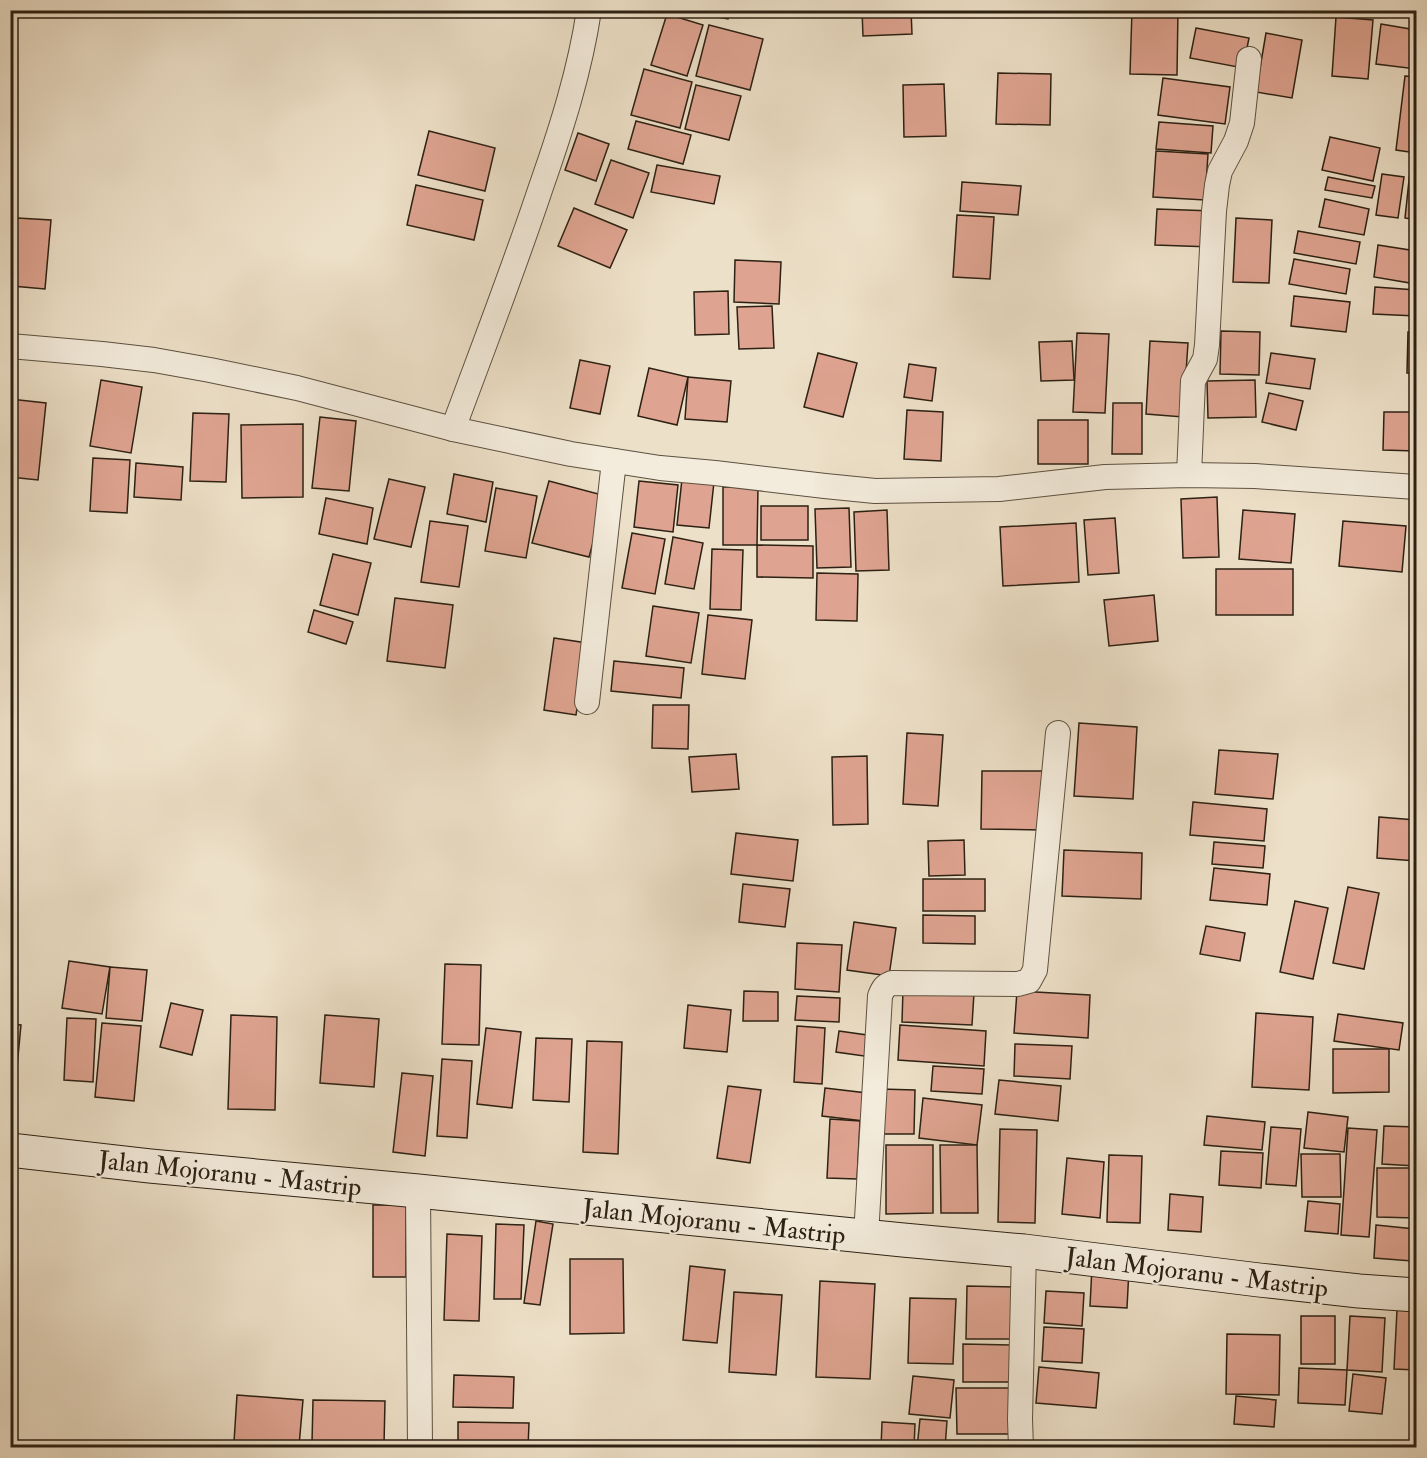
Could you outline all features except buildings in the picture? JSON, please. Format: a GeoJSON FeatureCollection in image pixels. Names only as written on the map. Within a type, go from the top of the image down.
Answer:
{"type":"FeatureCollection","features":[{"type":"Feature","properties":{"kind":"street"},"geometry":{"type":"LineString","coordinates":[[453,429],[551,159],[574,84],[589,10]]}},
{"type":"Feature","properties":{"kind":"street"},"geometry":{"type":"LineString","coordinates":[[1189,475],[1193,381],[1205,359],[1207,345],[1217,185],[1220,171],[1236,141],[1242,123],[1249,59]]}},
{"type":"Feature","properties":{"kind":"street"},"geometry":{"type":"LineString","coordinates":[[10,346],[123,357],[210,370],[297,388],[453,429],[571,454],[660,468],[875,491],[999,489],[1105,477],[1189,475],[1255,476],[1416,487]]}},
{"type":"Feature","properties":{"kind":"street"},"geometry":{"type":"LineString","coordinates":[[587,702],[614,461]]}},
{"type":"Feature","properties":{"kind":"street"},"geometry":{"type":"LineString","coordinates":[[866,1236],[882,990],[892,983],[1018,984],[1029,981],[1035,970],[1058,734]]}},
{"type":"Feature","properties":{"kind":"street","name":"Jalan Mojoranu - Mastrip"},"geometry":{"type":"LineString","coordinates":[[10,1150],[150,1166],[1024,1251],[1348,1290],[1416,1295]]}},
{"type":"Feature","properties":{"kind":"street"},"geometry":{"type":"LineString","coordinates":[[418,1191],[420,1448]]}},
{"type":"Feature","properties":{"kind":"street"},"geometry":{"type":"LineString","coordinates":[[1021,1448],[1024,1251]]}}]}
